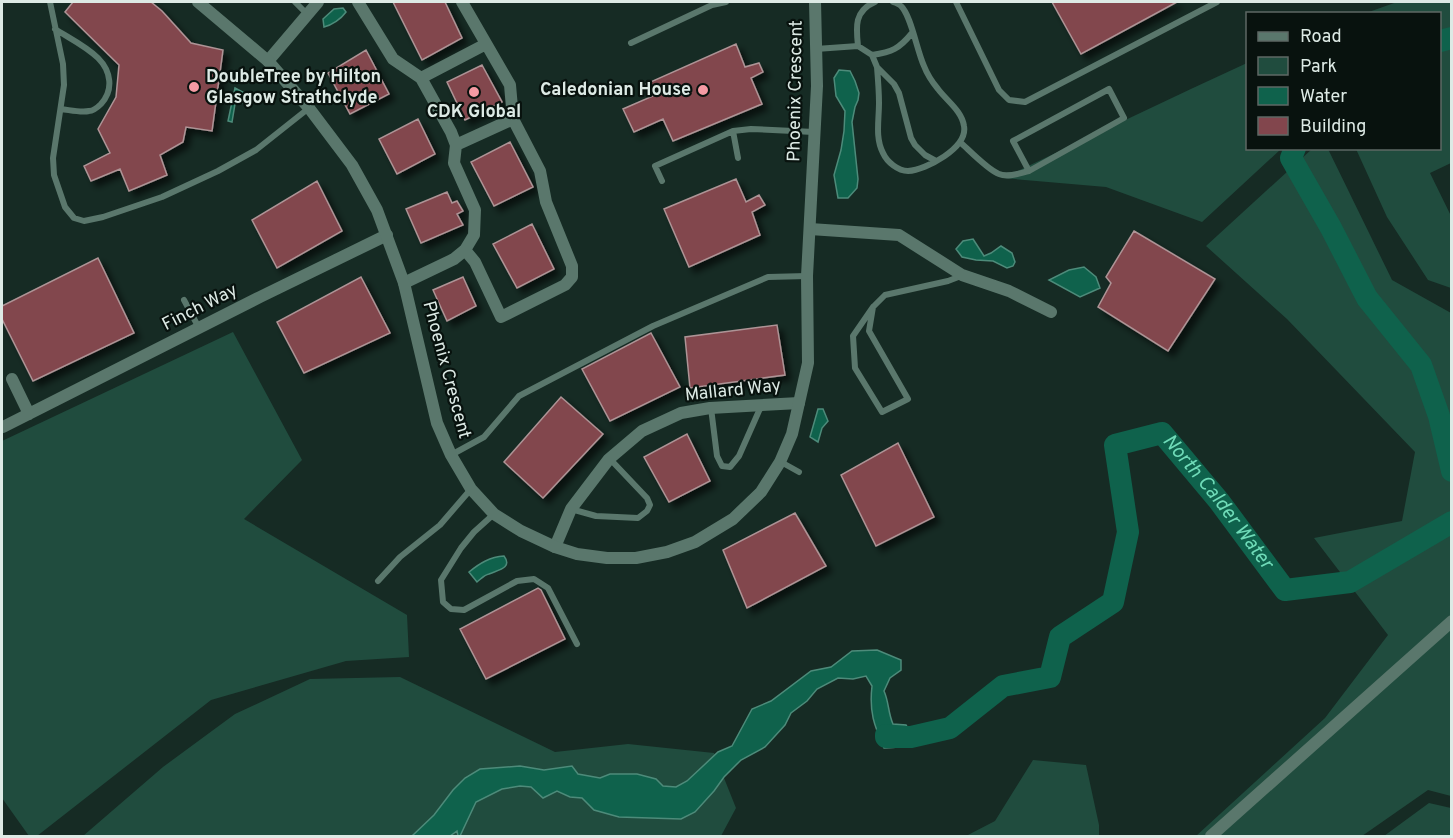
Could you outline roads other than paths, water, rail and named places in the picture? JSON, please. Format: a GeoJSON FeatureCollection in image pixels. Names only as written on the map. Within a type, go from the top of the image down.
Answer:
{"type":"FeatureCollection","features":[{"type":"Feature","properties":{"kind":"street","name":"Phoenix Crescent"},"geometry":{"type":"LineString","coordinates":[[198,2],[268,61],[309,108],[352,165],[377,210],[404,283],[437,423],[450,455],[471,489],[494,514],[521,531],[555,547],[577,554],[607,558],[636,558],[667,552],[695,542],[733,519],[761,492],[780,462],[792,434],[808,363],[807,276],[817,86],[815,2]]}},
{"type":"Feature","properties":{"kind":"street"},"geometry":{"type":"LineString","coordinates":[[268,61],[318,2]]}},
{"type":"Feature","properties":{"kind":"street"},"geometry":{"type":"LineString","coordinates":[[358,2],[393,59],[421,78],[451,132],[456,145],[453,164],[475,210],[474,235],[465,250],[454,259],[404,283]]}},
{"type":"Feature","properties":{"kind":"street"},"geometry":{"type":"LineString","coordinates":[[462,2],[510,85],[513,119],[540,171],[546,202],[572,266],[572,277],[565,285],[501,317],[475,262],[465,250]]}},
{"type":"Feature","properties":{"kind":"street"},"geometry":{"type":"LineString","coordinates":[[421,78],[486,44]]}},
{"type":"Feature","properties":{"kind":"street"},"geometry":{"type":"LineString","coordinates":[[456,145],[513,119]]}},
{"type":"Feature","properties":{"kind":"street"},"geometry":{"type":"LineString","coordinates":[[810,229],[899,235],[962,275],[1009,291],[1051,312]]}},
{"type":"Feature","properties":{"kind":"street","name":"Finch Way"},"geometry":{"type":"LineString","coordinates":[[3,427],[387,235]]}},
{"type":"Feature","properties":{"kind":"street"},"geometry":{"type":"LineString","coordinates":[[12,378],[29,414]]}},
{"type":"Feature","properties":{"kind":"street","name":"Mallard Way"},"geometry":{"type":"LineString","coordinates":[[555,547],[571,509],[609,459],[642,430],[681,413],[711,408],[799,403]]}},
{"type":"Feature","properties":{"kind":"street"},"geometry":{"type":"LineString","coordinates":[[1211,837],[1452,621]]}},
{"type":"Feature","properties":{"kind":"lane"},"geometry":{"type":"LineString","coordinates":[[50,2],[63,64],[64,85],[53,158],[54,175],[65,207],[74,218],[84,221],[162,197],[218,171],[256,150],[309,108]]}},
{"type":"Feature","properties":{"kind":"lane"},"geometry":{"type":"LineString","coordinates":[[296,2],[307,14]]}},
{"type":"Feature","properties":{"kind":"lane"},"geometry":{"type":"LineString","coordinates":[[632,43],[703,9],[726,2]]}},
{"type":"Feature","properties":{"kind":"lane"},"geometry":{"type":"LineString","coordinates":[[858,46],[856,28],[858,17],[862,10],[874,2]]}},
{"type":"Feature","properties":{"kind":"lane"},"geometry":{"type":"LineString","coordinates":[[878,67],[878,133],[882,153],[893,166],[908,171],[917,169],[951,152],[960,142],[965,129],[963,118],[928,74],[909,20],[901,6],[893,2]]}},
{"type":"Feature","properties":{"kind":"lane"},"geometry":{"type":"LineString","coordinates":[[956,2],[999,90],[1010,100],[1025,102],[1217,2]]}},
{"type":"Feature","properties":{"kind":"lane"},"geometry":{"type":"LineString","coordinates":[[54,28],[99,58],[107,72],[110,84],[107,97],[90,112],[61,109]]}},
{"type":"Feature","properties":{"kind":"lane"},"geometry":{"type":"LineString","coordinates":[[872,55],[896,49],[912,33]]}},
{"type":"Feature","properties":{"kind":"lane"},"geometry":{"type":"LineString","coordinates":[[816,49],[858,46],[872,55],[878,67],[899,93],[915,145],[925,155],[936,161]]}},
{"type":"Feature","properties":{"kind":"lane"},"geometry":{"type":"LineString","coordinates":[[960,142],[999,175],[1029,171],[1124,118],[1109,89],[1013,141],[1029,171]]}},
{"type":"Feature","properties":{"kind":"lane"},"geometry":{"type":"LineString","coordinates":[[662,181],[655,166],[733,131],[751,129],[814,132]]}},
{"type":"Feature","properties":{"kind":"lane"},"geometry":{"type":"LineString","coordinates":[[733,131],[738,158]]}},
{"type":"Feature","properties":{"kind":"lane"},"geometry":{"type":"LineString","coordinates":[[873,307],[869,331],[908,399],[882,412],[855,368],[853,336],[873,307],[885,295],[948,281],[962,275]]}},
{"type":"Feature","properties":{"kind":"lane"},"geometry":{"type":"LineString","coordinates":[[450,455],[484,436],[519,396],[653,326],[768,277],[807,276]]}},
{"type":"Feature","properties":{"kind":"lane"},"geometry":{"type":"LineString","coordinates":[[184,300],[199,328]]}},
{"type":"Feature","properties":{"kind":"lane"},"geometry":{"type":"LineString","coordinates":[[711,408],[717,456],[722,466],[730,467],[739,456],[762,404]]}},
{"type":"Feature","properties":{"kind":"lane"},"geometry":{"type":"LineString","coordinates":[[571,509],[596,516],[638,518],[647,511],[650,505],[647,498],[609,459]]}},
{"type":"Feature","properties":{"kind":"lane"},"geometry":{"type":"LineString","coordinates":[[780,462],[799,472]]}},
{"type":"Feature","properties":{"kind":"lane"},"geometry":{"type":"LineString","coordinates":[[378,581],[400,557],[440,525],[471,489]]}},
{"type":"Feature","properties":{"kind":"lane"},"geometry":{"type":"LineString","coordinates":[[494,514],[474,532],[461,548],[441,580],[443,602],[451,609],[464,610],[517,581],[534,579],[548,588],[577,644]]}},
{"type":"Feature","properties":{"kind":"water"},"geometry":{"type":"Polygon","coordinates":[[[343,8],[346,12],[342,17],[324,27],[323,19],[334,9],[343,8]]]}},
{"type":"Feature","properties":{"kind":"water"},"geometry":{"type":"Polygon","coordinates":[[[839,70],[850,71],[859,93],[852,122],[858,179],[857,188],[848,198],[838,198],[834,175],[841,150],[845,111],[836,96],[834,78],[839,70]]]}},
{"type":"Feature","properties":{"kind":"water"},"geometry":{"type":"Polygon","coordinates":[[[235,88],[250,96],[252,103],[251,105],[246,102],[235,104],[232,122],[228,121],[235,88]]]}},
{"type":"Feature","properties":{"kind":"water"},"geometry":{"type":"Polygon","coordinates":[[[973,239],[984,256],[1001,246],[1012,253],[1015,262],[1013,266],[1007,268],[993,261],[962,257],[956,249],[963,241],[973,239]]]}},
{"type":"Feature","properties":{"kind":"water"},"geometry":{"type":"Polygon","coordinates":[[[1084,267],[1096,277],[1100,288],[1080,297],[1049,280],[1069,270],[1084,267]]]}},
{"type":"Feature","properties":{"kind":"water"},"geometry":{"type":"Polygon","coordinates":[[[818,409],[823,409],[828,421],[822,428],[818,442],[810,437],[818,409]]]}},
{"type":"Feature","properties":{"kind":"water"},"geometry":{"type":"Polygon","coordinates":[[[504,556],[506,566],[477,582],[469,572],[485,561],[504,556]]]}},
{"type":"Feature","properties":{"kind":"water"},"geometry":{"type":"Polygon","coordinates":[[[877,650],[901,660],[901,670],[890,678],[884,691],[893,724],[906,725],[915,740],[908,744],[884,748],[873,718],[872,686],[866,676],[853,679],[838,678],[817,689],[807,701],[791,713],[785,725],[765,747],[741,760],[695,812],[681,819],[619,817],[594,810],[582,798],[570,797],[557,791],[543,798],[531,787],[520,786],[502,789],[476,802],[460,836],[457,831],[450,836],[412,836],[434,815],[465,778],[480,769],[520,766],[544,770],[572,766],[578,774],[600,778],[610,774],[637,774],[656,779],[663,786],[676,787],[687,781],[718,752],[732,746],[752,709],[771,701],[811,671],[831,667],[852,651],[877,650]]]}},
{"type":"Feature","properties":{"kind":"waterway","name":"North Calder Water"},"geometry":{"type":"LineString","coordinates":[[1441,41],[1452,38]]}},
{"type":"Feature","properties":{"kind":"waterway","name":"North Calder Water"},"geometry":{"type":"LineString","coordinates":[[1294,150],[1291,158],[1367,298],[1421,365],[1439,416],[1452,471]]}},
{"type":"Feature","properties":{"kind":"waterway","name":"North Calder Water"},"geometry":{"type":"LineString","coordinates":[[886,735],[886,737],[911,737],[950,728],[1003,686],[1050,677],[1060,637],[1113,602],[1128,532],[1115,445],[1162,433],[1219,501],[1285,590],[1350,582],[1452,522]]}},
{"type":"Feature","properties":{"kind":"place","name":"DoubleTree by Hilton Glasgow Strathclyde"},"geometry":{"type":"Point","coordinates":[194,87]}},
{"type":"Feature","properties":{"kind":"place","name":"Caledonian House"},"geometry":{"type":"Point","coordinates":[703,90]}},
{"type":"Feature","properties":{"kind":"place","name":"CDK Global"},"geometry":{"type":"Point","coordinates":[474,92]}}]}
